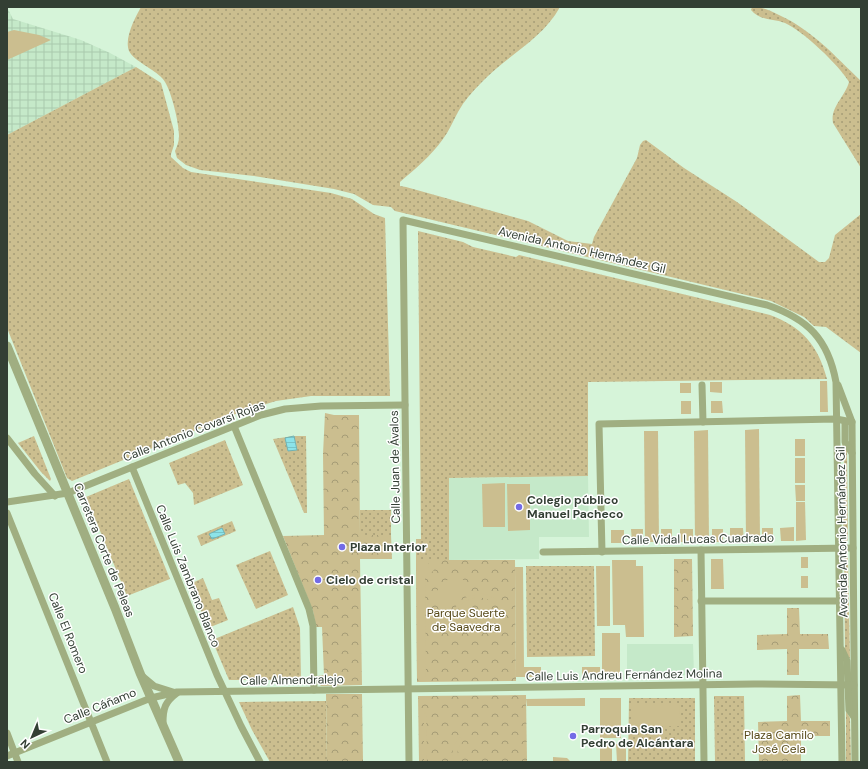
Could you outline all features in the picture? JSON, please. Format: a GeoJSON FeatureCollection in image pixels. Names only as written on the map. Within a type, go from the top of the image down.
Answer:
{"type":"FeatureCollection","features":[{"type":"Feature","properties":{"kind":"street","name":"Avenida Antonio Hernández Gil"},"geometry":{"type":"LineString","coordinates":[[404,340],[403,220],[760,303],[791,314],[802,321],[820,339],[830,359],[849,422],[852,453],[853,548],[842,762]]}},
{"type":"Feature","properties":{"kind":"street","name":"Calle Juan de Ávalos"},"geometry":{"type":"LineString","coordinates":[[404,340],[409,762]]}},
{"type":"Feature","properties":{"kind":"street","name":"Carretera Corte de Peleas"},"geometry":{"type":"LineString","coordinates":[[7,346],[115,608],[140,673],[179,762]]}},
{"type":"Feature","properties":{"kind":"street","name":"Avenida Antonio Hernández Gil"},"geometry":{"type":"LineString","coordinates":[[836,382],[840,647],[854,717],[855,762]]}},
{"type":"Feature","properties":{"kind":"street"},"geometry":{"type":"LineString","coordinates":[[702,386],[703,422]]}},
{"type":"Feature","properties":{"kind":"street","name":"Calle Antonio Covarsí Rojas"},"geometry":{"type":"LineString","coordinates":[[7,502],[68,493],[261,415],[284,409],[321,406],[405,404]]}},
{"type":"Feature","properties":{"kind":"street"},"geometry":{"type":"LineString","coordinates":[[602,552],[599,424],[836,420],[849,422]]}},
{"type":"Feature","properties":{"kind":"street"},"geometry":{"type":"LineString","coordinates":[[234,426],[309,609],[313,626],[314,690]]}},
{"type":"Feature","properties":{"kind":"street"},"geometry":{"type":"LineString","coordinates":[[8,441],[55,496]]}},
{"type":"Feature","properties":{"kind":"street","name":"Calle Luis Zambrano Blanco"},"geometry":{"type":"LineString","coordinates":[[132,468],[225,692],[260,762]]}},
{"type":"Feature","properties":{"kind":"street","name":"Calle El Romero"},"geometry":{"type":"LineString","coordinates":[[7,514],[107,762]]}},
{"type":"Feature","properties":{"kind":"street","name":"Calle Vidal Lucas Cuadrado"},"geometry":{"type":"LineString","coordinates":[[543,552],[853,548]]}},
{"type":"Feature","properties":{"kind":"street"},"geometry":{"type":"LineString","coordinates":[[701,550],[704,762]]}},
{"type":"Feature","properties":{"kind":"street"},"geometry":{"type":"LineString","coordinates":[[701,601],[839,601]]}},
{"type":"Feature","properties":{"kind":"street","name":"Calle Almendralejo"},"geometry":{"type":"LineString","coordinates":[[140,673],[154,686],[177,692]]}},
{"type":"Feature","properties":{"kind":"street","name":"Calle Luis Andreu Fernández Molina"},"geometry":{"type":"LineString","coordinates":[[408,689],[847,684]]}},
{"type":"Feature","properties":{"kind":"street","name":"Calle Almendralejo"},"geometry":{"type":"LineString","coordinates":[[150,695],[177,692],[408,689]]}},
{"type":"Feature","properties":{"kind":"street","name":"Calle Almendralejo"},"geometry":{"type":"LineString","coordinates":[[150,695],[165,690]]}},
{"type":"Feature","properties":{"kind":"street"},"geometry":{"type":"LineString","coordinates":[[163,723],[163,710],[170,698],[177,692]]}},
{"type":"Feature","properties":{"kind":"street","name":"Calle Cáñamo"},"geometry":{"type":"LineString","coordinates":[[10,754],[150,695]]}},
{"type":"Feature","properties":{"kind":"street"},"geometry":{"type":"LineString","coordinates":[[7,733],[10,754],[18,762]]}},
{"type":"Feature","properties":{"kind":"shaded area"},"geometry":{"type":"Polygon","coordinates":[[[7,7],[13,19],[81,40],[136,67],[7,135],[7,7]]]}},
{"type":"Feature","properties":{"kind":"shaded area","name":"Colegio público Manuel Pacheco"},"geometry":{"type":"Polygon","coordinates":[[[588,476],[589,537],[539,537],[539,559],[449,560],[449,478],[588,476]]]}},
{"type":"Feature","properties":{"kind":"shaded area"},"geometry":{"type":"Polygon","coordinates":[[[627,644],[693,644],[694,675],[627,676],[627,644]]]}},
{"type":"Feature","properties":{"kind":"green space"},"geometry":{"type":"Polygon","coordinates":[[[141,7],[560,7],[544,29],[501,64],[471,93],[460,108],[447,133],[438,145],[423,162],[400,182],[400,186],[528,221],[568,241],[592,244],[594,237],[637,158],[640,145],[646,140],[684,168],[737,202],[819,262],[825,262],[829,258],[835,235],[861,214],[861,353],[826,327],[814,326],[804,317],[771,301],[395,211],[391,207],[373,205],[354,194],[334,189],[254,176],[200,170],[186,165],[177,158],[175,151],[179,138],[178,123],[174,106],[165,83],[162,78],[135,58],[129,51],[129,34],[133,22],[141,7]]]}},
{"type":"Feature","properties":{"kind":"green space"},"geometry":{"type":"Polygon","coordinates":[[[752,7],[769,10],[802,28],[823,44],[861,81],[861,168],[833,123],[834,112],[849,82],[838,67],[801,33],[780,21],[758,16],[751,10],[752,7]]]}},
{"type":"Feature","properties":{"kind":"green space"},"geometry":{"type":"Polygon","coordinates":[[[14,30],[39,35],[51,40],[7,60],[7,32],[14,30]]]}},
{"type":"Feature","properties":{"kind":"green space"},"geometry":{"type":"Polygon","coordinates":[[[136,67],[161,83],[174,131],[174,145],[171,157],[183,168],[191,172],[331,193],[352,199],[374,214],[385,218],[390,396],[311,396],[276,401],[243,411],[72,481],[67,478],[7,328],[7,135],[136,67]]]}},
{"type":"Feature","properties":{"kind":"green space"},"geometry":{"type":"Polygon","coordinates":[[[418,231],[463,242],[473,247],[516,257],[519,255],[770,315],[791,325],[807,339],[819,356],[827,379],[588,382],[588,476],[449,478],[449,560],[416,560],[416,539],[421,539],[418,231]]]}},
{"type":"Feature","properties":{"kind":"green space"},"geometry":{"type":"Polygon","coordinates":[[[820,381],[827,381],[828,412],[820,412],[820,381]]]}},
{"type":"Feature","properties":{"kind":"green space"},"geometry":{"type":"Polygon","coordinates":[[[710,382],[722,382],[722,393],[710,392],[710,382]]]}},
{"type":"Feature","properties":{"kind":"green space"},"geometry":{"type":"Polygon","coordinates":[[[680,383],[691,383],[691,393],[680,393],[680,383]]]}},
{"type":"Feature","properties":{"kind":"green space"},"geometry":{"type":"Polygon","coordinates":[[[681,401],[691,401],[691,414],[681,414],[681,401]]]}},
{"type":"Feature","properties":{"kind":"green space"},"geometry":{"type":"Polygon","coordinates":[[[711,401],[722,401],[723,413],[711,413],[711,401]]]}},
{"type":"Feature","properties":{"kind":"green space"},"geometry":{"type":"Polygon","coordinates":[[[325,413],[334,415],[359,415],[360,535],[391,535],[392,559],[360,559],[362,685],[321,686],[319,684],[318,676],[324,675],[322,627],[316,627],[313,611],[283,536],[324,535],[323,454],[325,413]]]}},
{"type":"Feature","properties":{"kind":"green space"},"geometry":{"type":"Polygon","coordinates":[[[759,429],[760,541],[746,541],[745,430],[759,429]]]}},
{"type":"Feature","properties":{"kind":"green space"},"geometry":{"type":"Polygon","coordinates":[[[708,430],[709,542],[695,542],[694,431],[708,430]]]}},
{"type":"Feature","properties":{"kind":"green space"},"geometry":{"type":"Polygon","coordinates":[[[644,431],[658,431],[659,542],[645,542],[644,431]]]}},
{"type":"Feature","properties":{"kind":"green space"},"geometry":{"type":"Polygon","coordinates":[[[34,436],[51,479],[50,481],[18,443],[34,436]]]}},
{"type":"Feature","properties":{"kind":"green space"},"geometry":{"type":"Polygon","coordinates":[[[306,436],[307,513],[304,513],[273,439],[306,436]]]}},
{"type":"Feature","properties":{"kind":"green space"},"geometry":{"type":"Polygon","coordinates":[[[795,439],[805,439],[805,456],[795,456],[795,439]]]}},
{"type":"Feature","properties":{"kind":"green space"},"geometry":{"type":"Polygon","coordinates":[[[225,440],[243,485],[194,505],[193,493],[185,483],[178,485],[169,463],[225,440]]]}},
{"type":"Feature","properties":{"kind":"green space"},"geometry":{"type":"Polygon","coordinates":[[[842,442],[847,450],[848,540],[846,542],[843,541],[844,459],[842,442]]]}},
{"type":"Feature","properties":{"kind":"green space"},"geometry":{"type":"Polygon","coordinates":[[[795,458],[805,458],[805,483],[795,483],[795,458]]]}},
{"type":"Feature","properties":{"kind":"green space"},"geometry":{"type":"Polygon","coordinates":[[[129,479],[170,579],[127,596],[86,497],[129,479]]]}},
{"type":"Feature","properties":{"kind":"green space"},"geometry":{"type":"Polygon","coordinates":[[[505,483],[505,527],[483,527],[482,484],[505,483]]]}},
{"type":"Feature","properties":{"kind":"green space"},"geometry":{"type":"Polygon","coordinates":[[[507,484],[530,484],[530,530],[508,531],[507,484]]]}},
{"type":"Feature","properties":{"kind":"green space"},"geometry":{"type":"Polygon","coordinates":[[[795,485],[805,485],[805,501],[796,501],[795,485]]]}},
{"type":"Feature","properties":{"kind":"green space"},"geometry":{"type":"Polygon","coordinates":[[[796,502],[805,502],[806,540],[796,541],[796,502]]]}},
{"type":"Feature","properties":{"kind":"green space"},"geometry":{"type":"Polygon","coordinates":[[[360,510],[391,510],[391,535],[360,535],[360,510]]]}},
{"type":"Feature","properties":{"kind":"green space"},"geometry":{"type":"Polygon","coordinates":[[[232,521],[236,531],[201,546],[197,536],[232,521]]]}},
{"type":"Feature","properties":{"kind":"green space"},"geometry":{"type":"Polygon","coordinates":[[[794,527],[794,541],[781,541],[780,528],[794,527]]]}},
{"type":"Feature","properties":{"kind":"green space"},"geometry":{"type":"Polygon","coordinates":[[[730,528],[743,528],[744,541],[730,541],[730,528]]]}},
{"type":"Feature","properties":{"kind":"green space"},"geometry":{"type":"Polygon","coordinates":[[[762,528],[773,528],[773,541],[762,541],[762,528]]]}},
{"type":"Feature","properties":{"kind":"green space"},"geometry":{"type":"Polygon","coordinates":[[[631,529],[643,529],[643,542],[632,543],[631,529]]]}},
{"type":"Feature","properties":{"kind":"green space"},"geometry":{"type":"Polygon","coordinates":[[[661,529],[672,529],[672,542],[661,542],[661,529]]]}},
{"type":"Feature","properties":{"kind":"green space"},"geometry":{"type":"Polygon","coordinates":[[[680,529],[693,529],[693,542],[680,542],[680,529]]]}},
{"type":"Feature","properties":{"kind":"green space"},"geometry":{"type":"Polygon","coordinates":[[[712,529],[723,529],[723,542],[712,542],[712,529]]]}},
{"type":"Feature","properties":{"kind":"green space"},"geometry":{"type":"Polygon","coordinates":[[[611,530],[624,530],[624,543],[611,543],[611,530]]]}},
{"type":"Feature","properties":{"kind":"green space"},"geometry":{"type":"Polygon","coordinates":[[[270,551],[288,595],[256,609],[236,565],[270,551]]]}},
{"type":"Feature","properties":{"kind":"green space"},"geometry":{"type":"Polygon","coordinates":[[[845,554],[848,556],[850,659],[845,652],[845,554]]]}},
{"type":"Feature","properties":{"kind":"green space"},"geometry":{"type":"Polygon","coordinates":[[[801,557],[808,557],[808,568],[801,568],[801,557]]]}},
{"type":"Feature","properties":{"kind":"green space"},"geometry":{"type":"Polygon","coordinates":[[[674,559],[692,559],[693,636],[674,637],[674,559]]]}},
{"type":"Feature","properties":{"kind":"green space"},"geometry":{"type":"Polygon","coordinates":[[[711,559],[723,559],[724,589],[711,589],[711,559]]]}},
{"type":"Feature","properties":{"kind":"green space","name":"Parque Suerte de Saavedra"},"geometry":{"type":"Polygon","coordinates":[[[416,560],[515,560],[516,681],[417,682],[416,560]]]}},
{"type":"Feature","properties":{"kind":"green space"},"geometry":{"type":"Polygon","coordinates":[[[416,560],[428,560],[429,568],[434,568],[434,570],[425,578],[426,678],[417,678],[416,560]]]}},
{"type":"Feature","properties":{"kind":"green space"},"geometry":{"type":"Polygon","coordinates":[[[612,560],[636,560],[636,566],[643,566],[644,637],[626,637],[625,625],[613,625],[612,560]]]}},
{"type":"Feature","properties":{"kind":"green space"},"geometry":{"type":"Polygon","coordinates":[[[526,566],[594,566],[595,656],[527,657],[526,566]]]}},
{"type":"Feature","properties":{"kind":"green space"},"geometry":{"type":"Polygon","coordinates":[[[596,566],[610,566],[610,626],[597,626],[596,566]]]}},
{"type":"Feature","properties":{"kind":"green space"},"geometry":{"type":"Polygon","coordinates":[[[515,567],[523,567],[524,667],[541,667],[541,677],[516,677],[515,567]]]}},
{"type":"Feature","properties":{"kind":"green space"},"geometry":{"type":"Polygon","coordinates":[[[455,572],[471,587],[445,613],[430,598],[455,572]]]}},
{"type":"Feature","properties":{"kind":"green space"},"geometry":{"type":"Polygon","coordinates":[[[801,576],[808,576],[808,588],[801,588],[801,576]]]}},
{"type":"Feature","properties":{"kind":"green space"},"geometry":{"type":"Polygon","coordinates":[[[203,578],[212,600],[219,598],[228,620],[208,628],[190,584],[203,578]]]}},
{"type":"Feature","properties":{"kind":"green space"},"geometry":{"type":"Polygon","coordinates":[[[479,593],[488,595],[497,600],[494,604],[487,599],[479,597],[479,593]]]}},
{"type":"Feature","properties":{"kind":"green space"},"geometry":{"type":"Polygon","coordinates":[[[474,595],[475,598],[464,602],[457,611],[455,618],[452,618],[459,602],[474,595]]]}},
{"type":"Feature","properties":{"kind":"green space"},"geometry":{"type":"Polygon","coordinates":[[[293,607],[300,628],[301,680],[229,680],[212,640],[293,607]]]}},
{"type":"Feature","properties":{"kind":"green space"},"geometry":{"type":"Polygon","coordinates":[[[787,608],[799,608],[800,634],[828,634],[829,649],[799,649],[799,675],[787,675],[787,649],[757,650],[757,635],[787,634],[787,608]]]}},
{"type":"Feature","properties":{"kind":"green space"},"geometry":{"type":"Polygon","coordinates":[[[455,622],[457,629],[462,636],[459,640],[451,625],[451,623],[455,622]]]}},
{"type":"Feature","properties":{"kind":"green space"},"geometry":{"type":"Polygon","coordinates":[[[602,633],[620,633],[620,676],[602,676],[602,633]]]}},
{"type":"Feature","properties":{"kind":"green space"},"geometry":{"type":"Polygon","coordinates":[[[582,667],[600,667],[600,676],[582,676],[582,667]]]}},
{"type":"Feature","properties":{"kind":"green space"},"geometry":{"type":"Polygon","coordinates":[[[326,694],[362,694],[363,762],[327,762],[326,694]]]}},
{"type":"Feature","properties":{"kind":"green space"},"geometry":{"type":"Polygon","coordinates":[[[526,695],[527,762],[419,762],[418,696],[526,695]]]}},
{"type":"Feature","properties":{"kind":"green space","name":"Plaza Camilo José Cela"},"geometry":{"type":"Polygon","coordinates":[[[800,695],[801,721],[830,721],[830,736],[801,736],[801,762],[759,762],[758,722],[787,721],[787,696],[800,695]]]}},
{"type":"Feature","properties":{"kind":"green space"},"geometry":{"type":"Polygon","coordinates":[[[714,696],[744,696],[745,762],[715,762],[714,696]]]}},
{"type":"Feature","properties":{"kind":"green space"},"geometry":{"type":"Polygon","coordinates":[[[585,698],[585,706],[527,706],[526,699],[585,698]]]}},
{"type":"Feature","properties":{"kind":"green space"},"geometry":{"type":"Polygon","coordinates":[[[600,698],[621,698],[621,738],[600,738],[600,698]]]}},
{"type":"Feature","properties":{"kind":"green space"},"geometry":{"type":"Polygon","coordinates":[[[629,698],[695,698],[695,762],[628,762],[629,698]]]}},
{"type":"Feature","properties":{"kind":"green space"},"geometry":{"type":"Polygon","coordinates":[[[326,701],[327,762],[270,762],[252,730],[239,702],[326,701]]]}},
{"type":"Feature","properties":{"kind":"green space"},"geometry":{"type":"Polygon","coordinates":[[[632,703],[679,703],[680,726],[632,727],[632,703]]]}},
{"type":"Feature","properties":{"kind":"green space"},"geometry":{"type":"Polygon","coordinates":[[[846,711],[850,718],[851,762],[846,762],[846,711]]]}},
{"type":"Feature","properties":{"kind":"green space"},"geometry":{"type":"Polygon","coordinates":[[[426,712],[427,762],[424,762],[424,715],[426,712]]]}},
{"type":"Feature","properties":{"kind":"green space"},"geometry":{"type":"Polygon","coordinates":[[[460,737],[463,741],[458,749],[457,756],[452,755],[454,745],[460,737]]]}},
{"type":"Feature","properties":{"kind":"green space"},"geometry":{"type":"Polygon","coordinates":[[[600,744],[612,744],[612,762],[600,762],[600,744]]]}},
{"type":"Feature","properties":{"kind":"green space"},"geometry":{"type":"Polygon","coordinates":[[[616,744],[626,744],[626,762],[617,762],[616,744]]]}},
{"type":"Feature","properties":{"kind":"green space"},"geometry":{"type":"Polygon","coordinates":[[[553,757],[567,758],[571,762],[553,762],[553,757]]]}},
{"type":"Feature","properties":{"kind":"water"},"geometry":{"type":"Polygon","coordinates":[[[294,436],[297,450],[288,451],[285,438],[294,436]]]}},
{"type":"Feature","properties":{"kind":"water"},"geometry":{"type":"Polygon","coordinates":[[[222,528],[225,534],[212,539],[209,534],[222,528]]]}},
{"type":"Feature","properties":{"kind":"place","name":"Colegio público Manuel Pacheco"},"geometry":{"type":"Point","coordinates":[519,507]}},
{"type":"Feature","properties":{"kind":"place","name":"Plaza interior"},"geometry":{"type":"Point","coordinates":[342,547]}},
{"type":"Feature","properties":{"kind":"place","name":"Cielo de cristal"},"geometry":{"type":"Point","coordinates":[318,580]}},
{"type":"Feature","properties":{"kind":"place","name":"Parroquia San Pedro de Alcántara"},"geometry":{"type":"Point","coordinates":[573,736]}}]}
